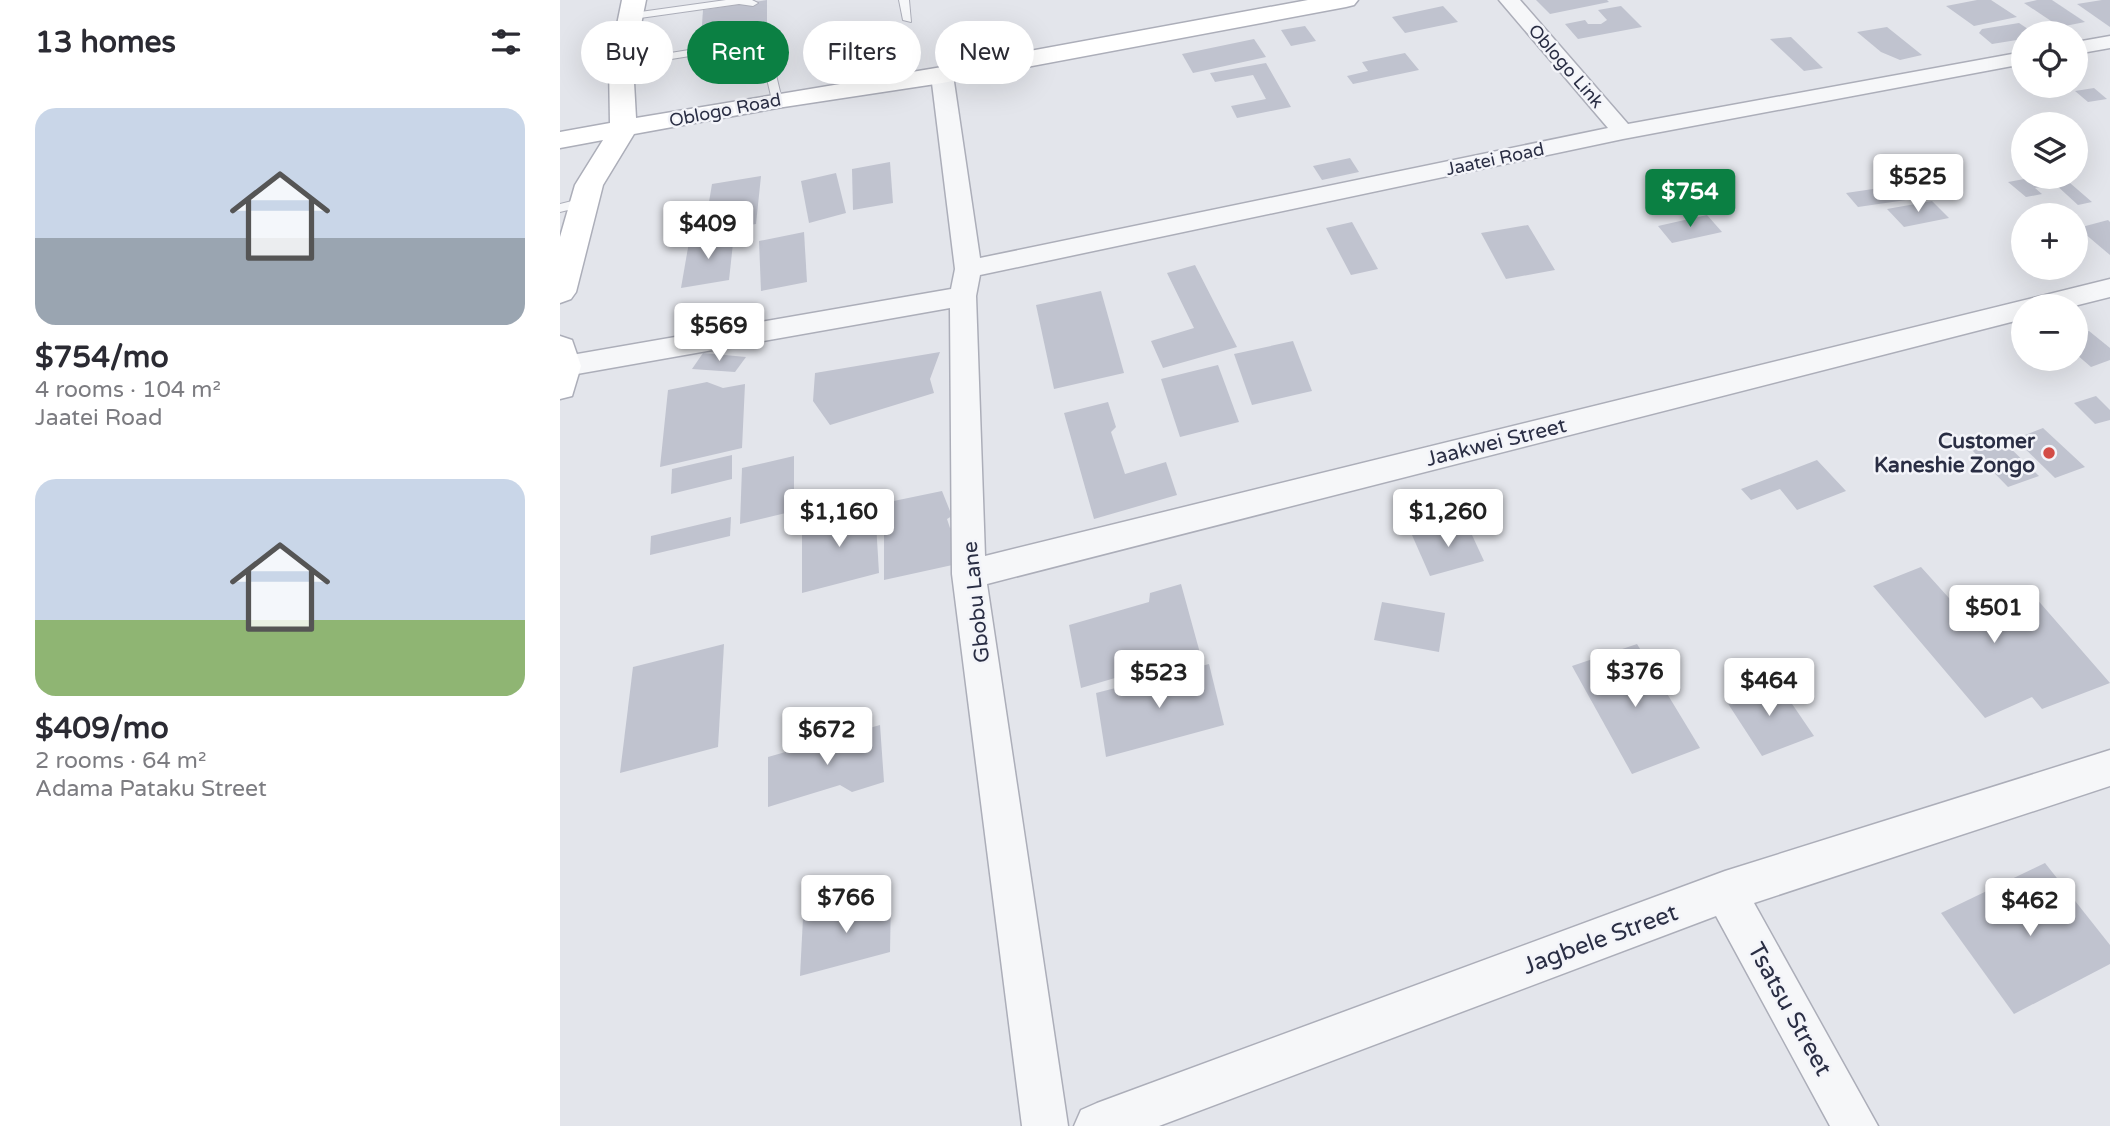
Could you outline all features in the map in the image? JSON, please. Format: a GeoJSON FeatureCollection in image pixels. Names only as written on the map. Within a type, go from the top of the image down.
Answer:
{"type":"FeatureCollection","features":[{"type":"Feature","properties":{"kind":"main road","name":"Oblogo Road"},"geometry":{"type":"LineString","coordinates":[[1034,58],[1346,0]]}},
{"type":"Feature","properties":{"kind":"main road","name":"Oblogo Road"},"geometry":{"type":"LineString","coordinates":[[560,140],[776,100],[935,76]]}},
{"type":"Feature","properties":{"kind":"main road"},"geometry":{"type":"LineString","coordinates":[[560,292],[572,205],[589,185],[623,130],[622,84]]}},
{"type":"Feature","properties":{"kind":"street","name":"Oblogo Link"},"geometry":{"type":"LineString","coordinates":[[1509,0],[1623,132]]}},
{"type":"Feature","properties":{"kind":"street"},"geometry":{"type":"LineString","coordinates":[[2088,46],[2110,42]]}},
{"type":"Feature","properties":{"kind":"street","name":"Jaatei Road"},"geometry":{"type":"LineString","coordinates":[[561,367],[966,283],[1623,132],[2011,60]]}},
{"type":"Feature","properties":{"kind":"street","name":"Gbobu Lane"},"geometry":{"type":"LineString","coordinates":[[944,84],[966,283],[970,573],[1045,1126]]}},
{"type":"Feature","properties":{"kind":"street"},"geometry":{"type":"LineString","coordinates":[[2086,294],[2110,288]]}},
{"type":"Feature","properties":{"kind":"street","name":"Jaakwei Street"},"geometry":{"type":"LineString","coordinates":[[970,573],[2011,313]]}},
{"type":"Feature","properties":{"kind":"street","name":"Jagbele Street"},"geometry":{"type":"LineString","coordinates":[[1097,1126],[1726,892],[2110,768]]}},
{"type":"Feature","properties":{"kind":"street","name":"Tsatsu Street"},"geometry":{"type":"LineString","coordinates":[[1726,892],[1856,1126]]}},
{"type":"Feature","properties":{"kind":"lane"},"geometry":{"type":"LineString","coordinates":[[904,0],[908,20]]}},
{"type":"Feature","properties":{"kind":"lane"},"geometry":{"type":"LineString","coordinates":[[634,8],[739,1],[753,3]]}},
{"type":"Feature","properties":{"kind":"lane"},"geometry":{"type":"LineString","coordinates":[[773,84],[776,100]]}},
{"type":"Feature","properties":{"kind":"building"},"geometry":{"type":"Polygon","coordinates":[[[767,0],[767,21],[702,21],[703,10],[767,0]]]}},
{"type":"Feature","properties":{"kind":"building"},"geometry":{"type":"Polygon","coordinates":[[[1536,0],[1607,0],[1609,2],[1550,14],[1536,0]]]}},
{"type":"Feature","properties":{"kind":"building"},"geometry":{"type":"Polygon","coordinates":[[[1991,0],[2017,17],[1974,26],[1946,6],[1991,0]]]}},
{"type":"Feature","properties":{"kind":"building"},"geometry":{"type":"Polygon","coordinates":[[[2052,0],[2084,21],[2051,21],[2024,3],[2052,0]]]}},
{"type":"Feature","properties":{"kind":"building"},"geometry":{"type":"Polygon","coordinates":[[[2110,0],[2110,27],[2077,4],[2110,0]]]}},
{"type":"Feature","properties":{"kind":"building"},"geometry":{"type":"Polygon","coordinates":[[[1443,6],[1458,22],[1405,33],[1392,17],[1443,6]]]}},
{"type":"Feature","properties":{"kind":"building"},"geometry":{"type":"Polygon","coordinates":[[[1621,6],[1642,27],[1578,39],[1565,24],[1585,20],[1588,24],[1601,24],[1607,20],[1598,10],[1621,6]]]}},
{"type":"Feature","properties":{"kind":"building"},"geometry":{"type":"Polygon","coordinates":[[[2011,24],[2011,41],[1992,44],[1979,33],[1982,29],[2011,24]]]}},
{"type":"Feature","properties":{"kind":"building"},"geometry":{"type":"Polygon","coordinates":[[[1305,26],[1316,41],[1291,46],[1281,30],[1305,26]]]}},
{"type":"Feature","properties":{"kind":"building"},"geometry":{"type":"Polygon","coordinates":[[[1887,27],[1922,55],[1900,60],[1881,52],[1857,32],[1887,27]]]}},
{"type":"Feature","properties":{"kind":"building"},"geometry":{"type":"Polygon","coordinates":[[[1791,37],[1823,68],[1804,71],[1770,39],[1791,37]]]}},
{"type":"Feature","properties":{"kind":"building"},"geometry":{"type":"Polygon","coordinates":[[[1254,39],[1266,57],[1193,73],[1182,54],[1254,39]]]}},
{"type":"Feature","properties":{"kind":"building"},"geometry":{"type":"Polygon","coordinates":[[[1405,53],[1419,70],[1353,84],[1347,76],[1368,71],[1362,62],[1405,53]]]}},
{"type":"Feature","properties":{"kind":"building"},"geometry":{"type":"Polygon","coordinates":[[[1266,63],[1291,107],[1237,118],[1231,106],[1266,99],[1253,75],[1215,82],[1210,73],[1266,63]]]}},
{"type":"Feature","properties":{"kind":"building"},"geometry":{"type":"Polygon","coordinates":[[[2094,88],[2107,99],[2088,102],[2083,98],[2088,98],[2088,89],[2094,88]]]}},
{"type":"Feature","properties":{"kind":"building"},"geometry":{"type":"Polygon","coordinates":[[[1350,158],[1359,172],[1322,180],[1313,166],[1350,158]]]}},
{"type":"Feature","properties":{"kind":"building"},"geometry":{"type":"Polygon","coordinates":[[[890,162],[893,203],[853,210],[852,169],[890,162]]]}},
{"type":"Feature","properties":{"kind":"building"},"geometry":{"type":"Polygon","coordinates":[[[836,173],[846,213],[809,223],[801,181],[836,173]]]}},
{"type":"Feature","properties":{"kind":"building"},"geometry":{"type":"Polygon","coordinates":[[[761,176],[756,224],[704,232],[712,184],[761,176]]]}},
{"type":"Feature","properties":{"kind":"building"},"geometry":{"type":"Polygon","coordinates":[[[1900,185],[1913,199],[1858,207],[1846,193],[1900,185]]]}},
{"type":"Feature","properties":{"kind":"building"},"geometry":{"type":"Polygon","coordinates":[[[2016,189],[2036,189],[2042,194],[2026,197],[2016,189]]]}},
{"type":"Feature","properties":{"kind":"building"},"geometry":{"type":"Polygon","coordinates":[[[2060,189],[2077,189],[2092,202],[2076,203],[2060,189]]]}},
{"type":"Feature","properties":{"kind":"building"},"geometry":{"type":"Polygon","coordinates":[[[1932,201],[1949,218],[1904,227],[1887,209],[1932,201]]]}},
{"type":"Feature","properties":{"kind":"building"},"geometry":{"type":"Polygon","coordinates":[[[1707,215],[1722,232],[1672,243],[1658,226],[1707,215]]]}},
{"type":"Feature","properties":{"kind":"building"},"geometry":{"type":"Polygon","coordinates":[[[2108,220],[2110,222],[2110,255],[2088,236],[2088,225],[2108,220]]]}},
{"type":"Feature","properties":{"kind":"building"},"geometry":{"type":"Polygon","coordinates":[[[1352,222],[1378,269],[1351,275],[1326,228],[1352,222]]]}},
{"type":"Feature","properties":{"kind":"building"},"geometry":{"type":"Polygon","coordinates":[[[1528,225],[1555,270],[1506,279],[1481,233],[1528,225]]]}},
{"type":"Feature","properties":{"kind":"building"},"geometry":{"type":"Polygon","coordinates":[[[804,232],[807,282],[761,291],[759,241],[804,232]]]}},
{"type":"Feature","properties":{"kind":"building"},"geometry":{"type":"Polygon","coordinates":[[[734,234],[729,280],[681,288],[689,242],[734,234]]]}},
{"type":"Feature","properties":{"kind":"building"},"geometry":{"type":"Polygon","coordinates":[[[1195,265],[1237,347],[1163,368],[1151,341],[1194,328],[1167,273],[1195,265]]]}},
{"type":"Feature","properties":{"kind":"building"},"geometry":{"type":"Polygon","coordinates":[[[1101,291],[1124,373],[1054,389],[1036,305],[1101,291]]]}},
{"type":"Feature","properties":{"kind":"building"},"geometry":{"type":"Polygon","coordinates":[[[2088,331],[2110,348],[2110,360],[2091,367],[2088,364],[2088,331]]]}},
{"type":"Feature","properties":{"kind":"building"},"geometry":{"type":"Polygon","coordinates":[[[1293,341],[1312,391],[1252,405],[1234,354],[1293,341]]]}},
{"type":"Feature","properties":{"kind":"building"},"geometry":{"type":"Polygon","coordinates":[[[940,352],[930,379],[934,393],[830,425],[813,401],[815,373],[940,352]]]}},
{"type":"Feature","properties":{"kind":"building"},"geometry":{"type":"Polygon","coordinates":[[[703,353],[746,357],[735,372],[692,369],[703,353]]]}},
{"type":"Feature","properties":{"kind":"building"},"geometry":{"type":"Polygon","coordinates":[[[1218,365],[1239,422],[1180,437],[1161,379],[1218,365]]]}},
{"type":"Feature","properties":{"kind":"building"},"geometry":{"type":"Polygon","coordinates":[[[707,382],[723,388],[745,384],[742,448],[660,467],[668,390],[707,382]]]}},
{"type":"Feature","properties":{"kind":"building"},"geometry":{"type":"Polygon","coordinates":[[[2096,396],[2110,410],[2110,420],[2095,424],[2074,403],[2096,396]]]}},
{"type":"Feature","properties":{"kind":"building"},"geometry":{"type":"Polygon","coordinates":[[[1108,402],[1116,427],[1111,432],[1125,474],[1166,462],[1177,495],[1094,519],[1064,413],[1108,402]]]}},
{"type":"Feature","properties":{"kind":"building","name":"Customer Kaneshie Zongo"},"geometry":{"type":"Polygon","coordinates":[[[2043,428],[2085,467],[2055,478],[2015,439],[2043,428]]]}},
{"type":"Feature","properties":{"kind":"building"},"geometry":{"type":"Polygon","coordinates":[[[1999,437],[2039,476],[2008,487],[1969,447],[1999,437]]]}},
{"type":"Feature","properties":{"kind":"building"},"geometry":{"type":"Polygon","coordinates":[[[732,455],[732,479],[671,494],[672,469],[732,455]]]}},
{"type":"Feature","properties":{"kind":"building"},"geometry":{"type":"Polygon","coordinates":[[[794,456],[794,511],[740,524],[742,468],[794,456]]]}},
{"type":"Feature","properties":{"kind":"building"},"geometry":{"type":"Polygon","coordinates":[[[1817,460],[1846,491],[1797,510],[1780,489],[1751,500],[1741,489],[1817,460]]]}},
{"type":"Feature","properties":{"kind":"building"},"geometry":{"type":"Polygon","coordinates":[[[942,491],[952,516],[947,519],[950,528],[955,529],[957,564],[884,580],[884,503],[942,491]]]}},
{"type":"Feature","properties":{"kind":"building"},"geometry":{"type":"Polygon","coordinates":[[[875,506],[879,573],[802,593],[802,524],[875,506]]]}},
{"type":"Feature","properties":{"kind":"building"},"geometry":{"type":"Polygon","coordinates":[[[731,517],[730,536],[650,555],[651,536],[731,517]]]}},
{"type":"Feature","properties":{"kind":"building"},"geometry":{"type":"Polygon","coordinates":[[[1466,522],[1484,561],[1430,576],[1412,535],[1466,522]]]}},
{"type":"Feature","properties":{"kind":"building"},"geometry":{"type":"Polygon","coordinates":[[[1921,567],[1958,608],[1982,608],[1973,597],[2035,597],[2110,683],[2042,709],[2032,697],[1985,718],[1873,586],[1921,567]]]}},
{"type":"Feature","properties":{"kind":"building"},"geometry":{"type":"Polygon","coordinates":[[[1181,584],[1200,653],[1081,688],[1069,625],[1149,602],[1150,593],[1181,584]]]}},
{"type":"Feature","properties":{"kind":"building"},"geometry":{"type":"Polygon","coordinates":[[[1382,602],[1445,613],[1439,652],[1374,640],[1382,602]]]}},
{"type":"Feature","properties":{"kind":"building"},"geometry":{"type":"Polygon","coordinates":[[[724,644],[718,747],[620,773],[633,667],[724,644]]]}},
{"type":"Feature","properties":{"kind":"building"},"geometry":{"type":"Polygon","coordinates":[[[1637,644],[1700,748],[1632,774],[1572,666],[1637,644]]]}},
{"type":"Feature","properties":{"kind":"building"},"geometry":{"type":"Polygon","coordinates":[[[1209,664],[1224,725],[1106,757],[1096,693],[1209,664]]]}},
{"type":"Feature","properties":{"kind":"building"},"geometry":{"type":"Polygon","coordinates":[[[1775,679],[1814,736],[1762,756],[1725,699],[1775,679]]]}},
{"type":"Feature","properties":{"kind":"building"},"geometry":{"type":"Polygon","coordinates":[[[880,725],[884,782],[852,792],[840,785],[768,807],[768,757],[880,725]]]}},
{"type":"Feature","properties":{"kind":"building"},"geometry":{"type":"Polygon","coordinates":[[[2045,863],[2110,945],[2110,964],[2014,1014],[1941,913],[2045,863]]]}},
{"type":"Feature","properties":{"kind":"building"},"geometry":{"type":"Polygon","coordinates":[[[891,895],[890,952],[800,976],[803,918],[891,895]]]}},
{"type":"Feature","properties":{"kind":"place","name":"Customer Kaneshie Zongo"},"geometry":{"type":"Point","coordinates":[2049,453]}}]}
